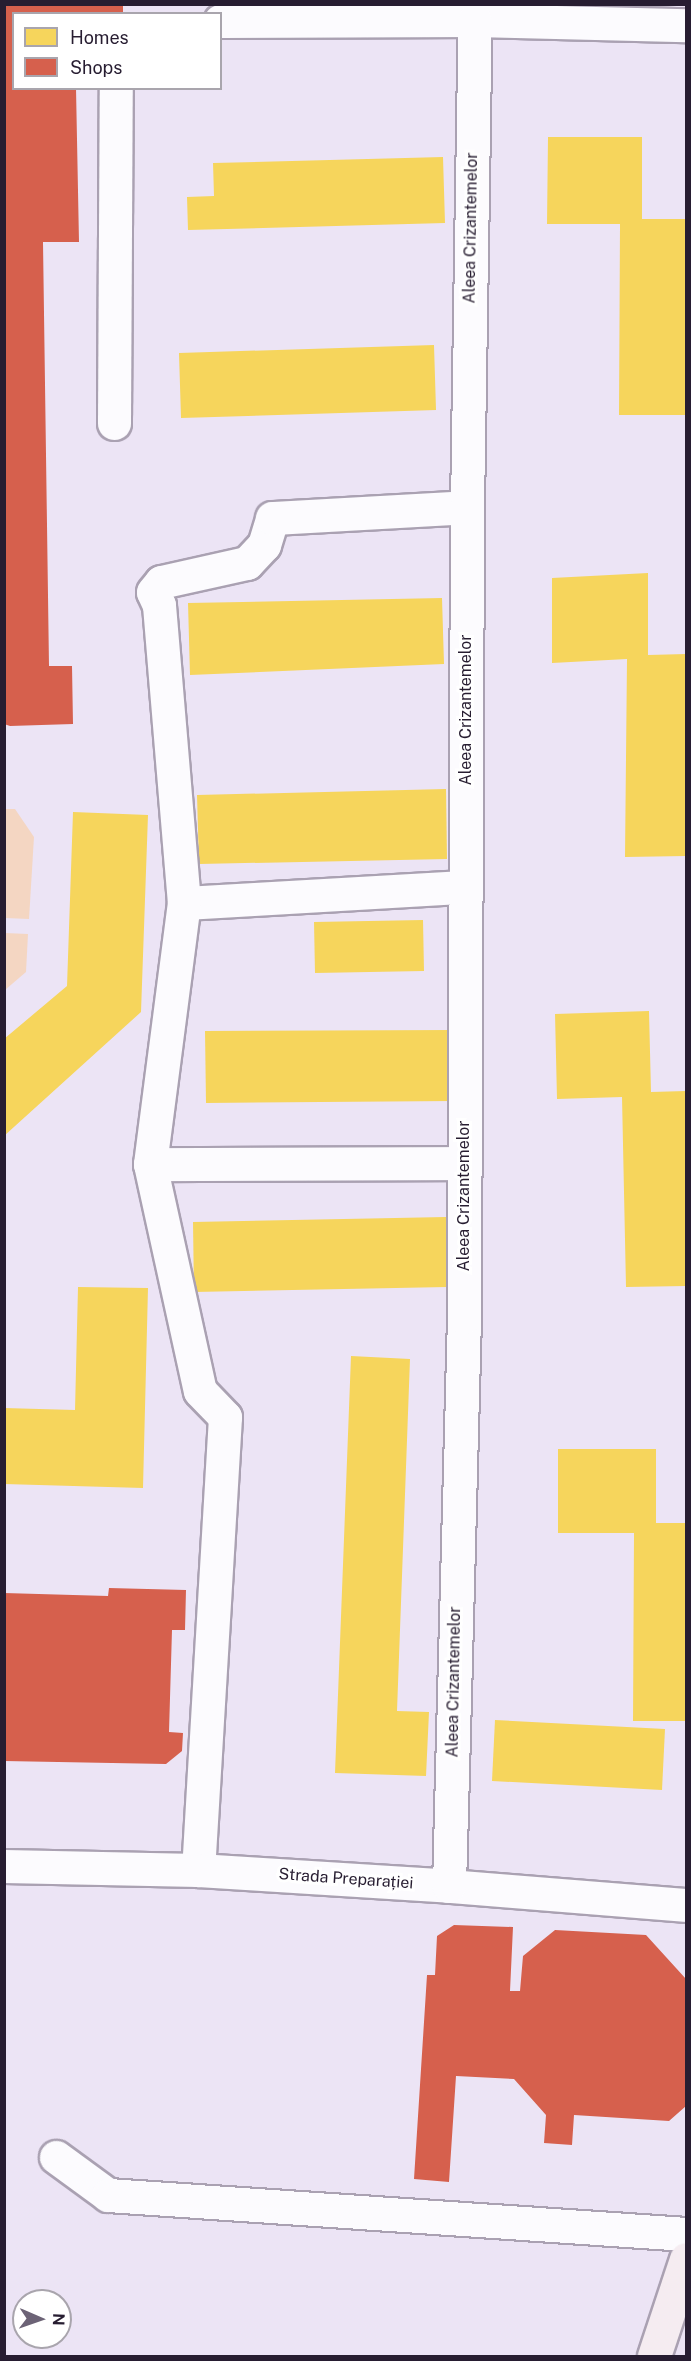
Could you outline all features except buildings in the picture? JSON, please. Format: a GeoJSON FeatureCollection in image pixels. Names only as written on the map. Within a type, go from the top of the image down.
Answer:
{"type":"FeatureCollection","features":[{"type":"Feature","properties":{"kind":"main road"},"geometry":{"type":"LineString","coordinates":[[654,2356],[687,2259]]}},
{"type":"Feature","properties":{"kind":"street"},"geometry":{"type":"LineString","coordinates":[[222,21],[475,20],[687,25]]}},
{"type":"Feature","properties":{"kind":"street","name":"Aleea Crizantemelor"},"geometry":{"type":"LineString","coordinates":[[449,1886],[464,1317],[467,507],[475,20]]}},
{"type":"Feature","properties":{"kind":"street"},"geometry":{"type":"LineString","coordinates":[[114,423],[116,90]]}},
{"type":"Feature","properties":{"kind":"street"},"geometry":{"type":"LineString","coordinates":[[198,1870],[225,1417],[200,1391],[150,1164],[184,903],[159,605],[153,592],[160,582],[247,563],[264,545],[272,518],[467,507]]}},
{"type":"Feature","properties":{"kind":"street"},"geometry":{"type":"LineString","coordinates":[[184,903],[465,887]]}},
{"type":"Feature","properties":{"kind":"street"},"geometry":{"type":"LineString","coordinates":[[150,1164],[464,1163]]}},
{"type":"Feature","properties":{"kind":"street","name":"Strada Preparației"},"geometry":{"type":"LineString","coordinates":[[4,1866],[198,1870],[449,1886],[687,1905]]}},
{"type":"Feature","properties":{"kind":"street"},"geometry":{"type":"LineString","coordinates":[[56,2157],[108,2195],[687,2234]]}},
{"type":"Feature","properties":{"kind":"shaded area"},"geometry":{"type":"Polygon","coordinates":[[[5,809],[15,809],[34,837],[29,919],[5,918],[5,809]]]}},
{"type":"Feature","properties":{"kind":"shaded area"},"geometry":{"type":"Polygon","coordinates":[[[5,933],[28,934],[26,972],[5,990],[5,933]]]}}]}
